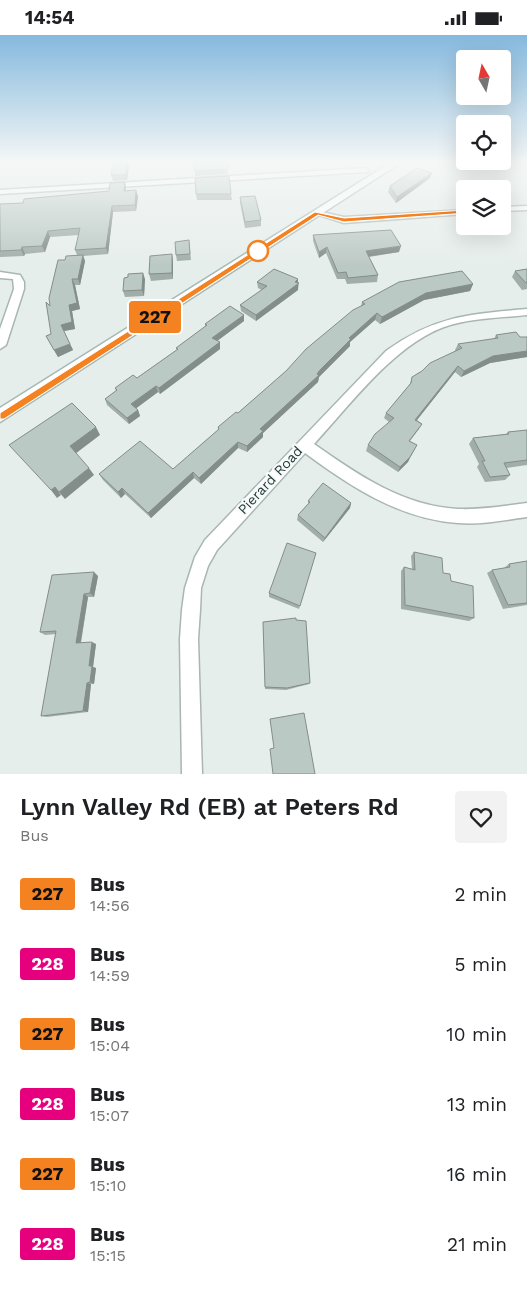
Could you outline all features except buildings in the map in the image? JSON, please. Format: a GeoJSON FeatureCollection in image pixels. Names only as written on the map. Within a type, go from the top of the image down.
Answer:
{"type":"FeatureCollection","features":[{"type":"Feature","properties":{"kind":"street"},"geometry":{"type":"LineString","coordinates":[[0,416],[341,197]]}},
{"type":"Feature","properties":{"kind":"street"},"geometry":{"type":"LineString","coordinates":[[511,209],[527,208]]}},
{"type":"Feature","properties":{"kind":"street"},"geometry":{"type":"LineString","coordinates":[[317,213],[344,220],[456,213]]}},
{"type":"Feature","properties":{"kind":"street"},"geometry":{"type":"LineString","coordinates":[[0,275],[17,277],[19,289],[0,345]]}},
{"type":"Feature","properties":{"kind":"street","name":"Pierard Road"},"geometry":{"type":"LineString","coordinates":[[192,774],[189,639],[193,588],[211,545],[222,531],[390,354],[407,341],[425,330],[444,322],[527,312]]}},
{"type":"Feature","properties":{"kind":"street"},"geometry":{"type":"LineString","coordinates":[[304,445],[369,489],[414,508],[457,516],[527,510]]}},
{"type":"Feature","properties":{"kind":"bus line","name":"227"},"geometry":{"type":"LineString","coordinates":[[0,416],[317,213],[344,220],[456,213]]}}]}
